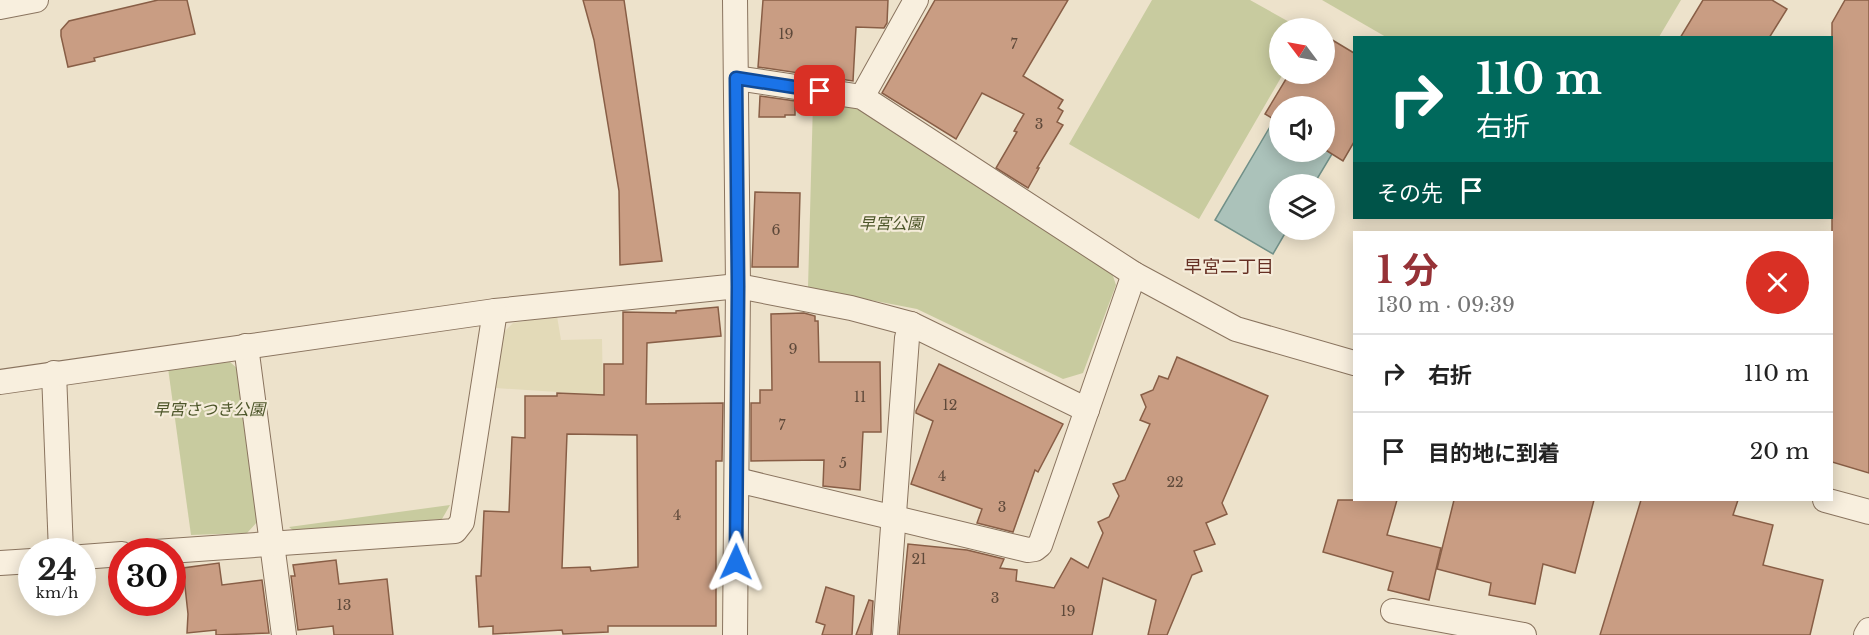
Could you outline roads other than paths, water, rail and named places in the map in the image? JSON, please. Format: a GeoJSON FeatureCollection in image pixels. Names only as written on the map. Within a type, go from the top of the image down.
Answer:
{"type":"FeatureCollection","features":[{"type":"Feature","properties":{"kind":"street"},"geometry":{"type":"LineString","coordinates":[[0,7],[36,0]]}},
{"type":"Feature","properties":{"kind":"street"},"geometry":{"type":"LineString","coordinates":[[735,0],[738,286],[735,635]]}},
{"type":"Feature","properties":{"kind":"street"},"geometry":{"type":"LineString","coordinates":[[862,97],[916,0]]}},
{"type":"Feature","properties":{"kind":"street"},"geometry":{"type":"LineString","coordinates":[[736,78],[862,97],[1134,274],[1236,329],[1353,363]]}},
{"type":"Feature","properties":{"kind":"street"},"geometry":{"type":"LineString","coordinates":[[737,480],[1028,550],[1035,549],[1040,545],[1134,274]]}},
{"type":"Feature","properties":{"kind":"street"},"geometry":{"type":"LineString","coordinates":[[0,382],[495,311],[738,286],[851,308],[911,324],[1087,410]]}},
{"type":"Feature","properties":{"kind":"street"},"geometry":{"type":"LineString","coordinates":[[186,550],[455,531],[459,528],[462,522],[495,311]]}},
{"type":"Feature","properties":{"kind":"street"},"geometry":{"type":"LineString","coordinates":[[885,635],[907,338],[911,324]]}},
{"type":"Feature","properties":{"kind":"street"},"geometry":{"type":"LineString","coordinates":[[246,346],[284,635]]}},
{"type":"Feature","properties":{"kind":"street"},"geometry":{"type":"LineString","coordinates":[[54,373],[60,538]]}},
{"type":"Feature","properties":{"kind":"street"},"geometry":{"type":"LineString","coordinates":[[1829,501],[1869,512]]}},
{"type":"Feature","properties":{"kind":"street"},"geometry":{"type":"LineString","coordinates":[[0,563],[18,562]]}},
{"type":"Feature","properties":{"kind":"street"},"geometry":{"type":"LineString","coordinates":[[1393,610],[1524,635]]}},
{"type":"Feature","properties":{"kind":"street"},"geometry":{"type":"LineString","coordinates":[[1866,635],[1869,630]]}},
{"type":"Feature","properties":{"kind":"water"},"geometry":{"type":"Polygon","coordinates":[[[1269,128],[1269,162],[1327,162],[1320,174],[1269,174],[1269,240],[1281,240],[1273,254],[1215,220],[1269,128]]]}},
{"type":"Feature","properties":{"kind":"district","name":"早宮二丁目"},"geometry":{"type":"Point","coordinates":[1229,267]}},
{"type":"Feature","properties":{"kind":"park label","name":"早宮公園"},"geometry":{"type":"Point","coordinates":[891,223]}},
{"type":"Feature","properties":{"kind":"park label","name":"早宮さつき公園"},"geometry":{"type":"Point","coordinates":[209,409]}}]}
